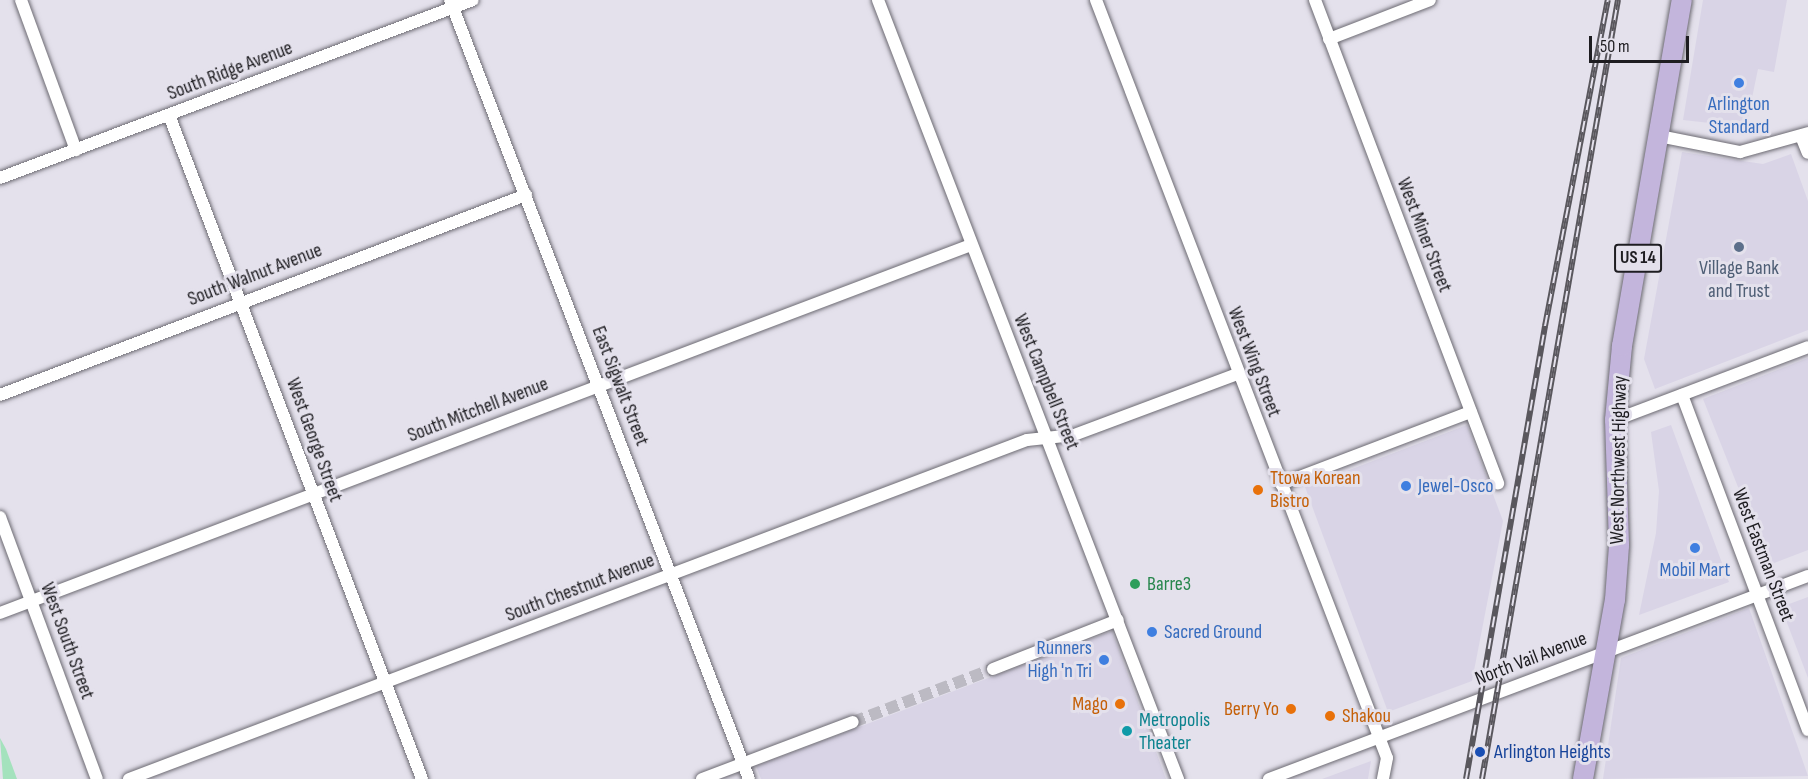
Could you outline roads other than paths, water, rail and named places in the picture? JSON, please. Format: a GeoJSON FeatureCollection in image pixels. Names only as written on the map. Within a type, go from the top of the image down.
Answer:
{"type":"FeatureCollection","features":[{"type":"Feature","properties":{"kind":"main road","name":"West Northwest Highway"},"geometry":{"type":"LineString","coordinates":[[1588,776],[1604,652],[1618,571],[1616,420],[1622,346],[1682,0]]}},
{"type":"Feature","properties":{"kind":"street"},"geometry":{"type":"LineString","coordinates":[[21,0],[76,150]]}},
{"type":"Feature","properties":{"kind":"street","name":"South Ridge Avenue"},"geometry":{"type":"LineString","coordinates":[[0,178],[169,115],[452,4],[473,0]]}},
{"type":"Feature","properties":{"kind":"street","name":"West Campbell Street"},"geometry":{"type":"LineString","coordinates":[[878,0],[970,245],[1048,438],[1178,779]]}},
{"type":"Feature","properties":{"kind":"street","name":"West Wing Street"},"geometry":{"type":"LineString","coordinates":[[1096,0],[1237,374],[1387,758],[1383,779]]}},
{"type":"Feature","properties":{"kind":"street","name":"West Miner Street"},"geometry":{"type":"LineString","coordinates":[[1315,0],[1498,483]]}},
{"type":"Feature","properties":{"kind":"street"},"geometry":{"type":"LineString","coordinates":[[1329,39],[1430,0]]}},
{"type":"Feature","properties":{"kind":"street","name":"East Sigwalt Street"},"geometry":{"type":"LineString","coordinates":[[452,4],[748,779]]}},
{"type":"Feature","properties":{"kind":"street","name":"West George Street"},"geometry":{"type":"LineString","coordinates":[[169,115],[422,779]]}},
{"type":"Feature","properties":{"kind":"street"},"geometry":{"type":"LineString","coordinates":[[1659,136],[1740,152],[1805,134],[1808,153]]}},
{"type":"Feature","properties":{"kind":"street","name":"South Walnut Avenue"},"geometry":{"type":"LineString","coordinates":[[0,395],[241,301],[526,195]]}},
{"type":"Feature","properties":{"kind":"street","name":"South Mitchell Avenue"},"geometry":{"type":"LineString","coordinates":[[0,613],[970,245]]}},
{"type":"Feature","properties":{"kind":"street"},"geometry":{"type":"LineString","coordinates":[[1616,420],[1808,347]]}},
{"type":"Feature","properties":{"kind":"street","name":"South Chestnut Avenue"},"geometry":{"type":"LineString","coordinates":[[129,779],[385,685],[669,574],[1027,440],[1074,435],[1237,374]]}},
{"type":"Feature","properties":{"kind":"street","name":"West Eastman Street"},"geometry":{"type":"LineString","coordinates":[[1682,395],[1808,730]]}},
{"type":"Feature","properties":{"kind":"street"},"geometry":{"type":"LineString","coordinates":[[1281,484],[1471,412]]}},
{"type":"Feature","properties":{"kind":"street","name":"West South Street"},"geometry":{"type":"LineString","coordinates":[[0,517],[97,779]]}},
{"type":"Feature","properties":{"kind":"street","name":"North Vail Avenue"},"geometry":{"type":"LineString","coordinates":[[1269,779],[1808,576]]}},
{"type":"Feature","properties":{"kind":"street"},"geometry":{"type":"LineString","coordinates":[[993,669],[1118,620]]}},
{"type":"Feature","properties":{"kind":"street"},"geometry":{"type":"LineString","coordinates":[[702,779],[853,722]]}},
{"type":"Feature","properties":{"kind":"tunnel"},"geometry":{"type":"LineString","coordinates":[[853,722],[993,669]]}},
{"type":"Feature","properties":{"kind":"railway"},"geometry":{"type":"LineString","coordinates":[[1466,779],[1545,326],[1608,0]]}},
{"type":"Feature","properties":{"kind":"railway"},"geometry":{"type":"LineString","coordinates":[[1482,779],[1618,0]]}},
{"type":"Feature","properties":{"kind":"place","name":"Arlington Standard"},"geometry":{"type":"Point","coordinates":[1739,83]}},
{"type":"Feature","properties":{"kind":"place","name":"Village Bank and Trust"},"geometry":{"type":"Point","coordinates":[1739,247]}},
{"type":"Feature","properties":{"kind":"place","name":"Jewel-Osco"},"geometry":{"type":"Point","coordinates":[1406,486]}},
{"type":"Feature","properties":{"kind":"place","name":"Ttowa Korean Bistro"},"geometry":{"type":"Point","coordinates":[1258,490]}},
{"type":"Feature","properties":{"kind":"place","name":"Mobil Mart"},"geometry":{"type":"Point","coordinates":[1695,548]}},
{"type":"Feature","properties":{"kind":"place","name":"Barre3"},"geometry":{"type":"Point","coordinates":[1135,584]}},
{"type":"Feature","properties":{"kind":"place","name":"Sacred Ground"},"geometry":{"type":"Point","coordinates":[1152,632]}},
{"type":"Feature","properties":{"kind":"place","name":"Runners High 'n Tri"},"geometry":{"type":"Point","coordinates":[1104,660]}},
{"type":"Feature","properties":{"kind":"place","name":"Mago"},"geometry":{"type":"Point","coordinates":[1120,704]}},
{"type":"Feature","properties":{"kind":"place","name":"Berry Yo"},"geometry":{"type":"Point","coordinates":[1291,709]}},
{"type":"Feature","properties":{"kind":"place","name":"Shakou"},"geometry":{"type":"Point","coordinates":[1330,716]}},
{"type":"Feature","properties":{"kind":"place","name":"Metropolis Theater"},"geometry":{"type":"Point","coordinates":[1127,731]}},
{"type":"Feature","properties":{"kind":"place","name":"Arlington Heights"},"geometry":{"type":"Point","coordinates":[1480,752]}}]}
